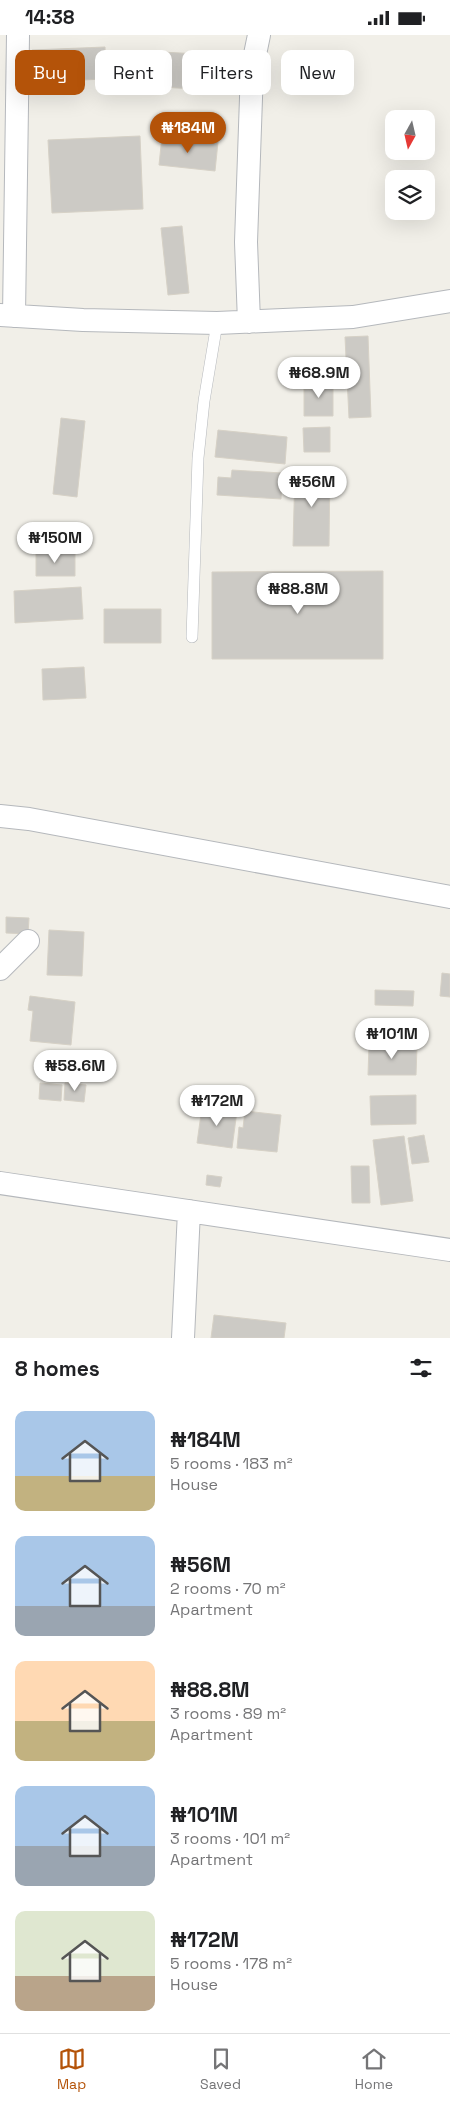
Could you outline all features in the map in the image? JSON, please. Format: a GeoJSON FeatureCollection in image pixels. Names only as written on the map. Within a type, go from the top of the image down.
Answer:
{"type":"FeatureCollection","features":[{"type":"Feature","properties":{"kind":"street"},"geometry":{"type":"LineString","coordinates":[[18,35],[7,315],[83,320],[217,323],[353,317],[450,301]]}},
{"type":"Feature","properties":{"kind":"street"},"geometry":{"type":"LineString","coordinates":[[248,322],[246,241],[251,79],[259,35]]}},
{"type":"Feature","properties":{"kind":"street"},"geometry":{"type":"LineString","coordinates":[[0,816],[29,819],[450,897]]}},
{"type":"Feature","properties":{"kind":"street"},"geometry":{"type":"LineString","coordinates":[[0,969],[28,941]]}},
{"type":"Feature","properties":{"kind":"street"},"geometry":{"type":"LineString","coordinates":[[0,1183],[450,1250]]}},
{"type":"Feature","properties":{"kind":"street"},"geometry":{"type":"LineString","coordinates":[[183,1338],[189,1211]]}},
{"type":"Feature","properties":{"kind":"lane"},"geometry":{"type":"LineString","coordinates":[[192,637],[198,458],[204,401],[217,323]]}},
{"type":"Feature","properties":{"kind":"building"},"geometry":{"type":"Polygon","coordinates":[[[105,47],[105,50],[95,50],[95,79],[85,80],[85,50],[32,50],[105,47]]]}},
{"type":"Feature","properties":{"kind":"building"},"geometry":{"type":"Polygon","coordinates":[[[172,53],[182,53],[182,88],[172,88],[172,53]]]}},
{"type":"Feature","properties":{"kind":"building"},"geometry":{"type":"Polygon","coordinates":[[[140,136],[143,209],[52,213],[48,140],[140,136]]]}},
{"type":"Feature","properties":{"kind":"building"},"geometry":{"type":"Polygon","coordinates":[[[162,136],[218,142],[215,171],[159,165],[162,136]]]}},
{"type":"Feature","properties":{"kind":"building"},"geometry":{"type":"Polygon","coordinates":[[[182,226],[189,293],[168,295],[161,228],[182,226]]]}},
{"type":"Feature","properties":{"kind":"building"},"geometry":{"type":"Polygon","coordinates":[[[368,336],[371,417],[349,418],[345,337],[368,336]]]}},
{"type":"Feature","properties":{"kind":"building"},"geometry":{"type":"Polygon","coordinates":[[[313,379],[333,379],[333,416],[304,416],[304,389],[313,389],[313,379]]]}},
{"type":"Feature","properties":{"kind":"building"},"geometry":{"type":"Polygon","coordinates":[[[61,418],[85,421],[77,497],[53,494],[61,418]]]}},
{"type":"Feature","properties":{"kind":"building"},"geometry":{"type":"Polygon","coordinates":[[[330,427],[330,452],[304,452],[303,428],[330,427]]]}},
{"type":"Feature","properties":{"kind":"building"},"geometry":{"type":"Polygon","coordinates":[[[218,430],[287,437],[285,464],[215,457],[218,430]]]}},
{"type":"Feature","properties":{"kind":"building"},"geometry":{"type":"Polygon","coordinates":[[[295,469],[330,470],[329,546],[293,546],[295,469]]]}},
{"type":"Feature","properties":{"kind":"building"},"geometry":{"type":"Polygon","coordinates":[[[232,470],[282,473],[281,499],[217,495],[218,477],[231,478],[232,470]]]}},
{"type":"Feature","properties":{"kind":"building"},"geometry":{"type":"Polygon","coordinates":[[[36,551],[75,552],[75,576],[36,576],[36,551]]]}},
{"type":"Feature","properties":{"kind":"building"},"geometry":{"type":"Polygon","coordinates":[[[383,571],[383,659],[212,659],[212,572],[383,571]]]}},
{"type":"Feature","properties":{"kind":"building"},"geometry":{"type":"Polygon","coordinates":[[[81,587],[83,619],[15,623],[14,591],[81,587]]]}},
{"type":"Feature","properties":{"kind":"building"},"geometry":{"type":"Polygon","coordinates":[[[104,609],[161,609],[161,643],[104,643],[104,609]]]}},
{"type":"Feature","properties":{"kind":"building"},"geometry":{"type":"Polygon","coordinates":[[[84,667],[86,698],[43,700],[42,669],[84,667]]]}},
{"type":"Feature","properties":{"kind":"building"},"geometry":{"type":"Polygon","coordinates":[[[6,917],[29,918],[28,934],[6,933],[6,917]]]}},
{"type":"Feature","properties":{"kind":"building"},"geometry":{"type":"Polygon","coordinates":[[[49,930],[84,932],[82,976],[47,975],[49,930]]]}},
{"type":"Feature","properties":{"kind":"building"},"geometry":{"type":"Polygon","coordinates":[[[442,973],[450,974],[450,997],[440,996],[442,973]]]}},
{"type":"Feature","properties":{"kind":"building"},"geometry":{"type":"Polygon","coordinates":[[[375,990],[414,991],[413,1006],[375,1005],[375,990]]]}},
{"type":"Feature","properties":{"kind":"building"},"geometry":{"type":"Polygon","coordinates":[[[30,996],[75,1002],[71,1045],[30,1041],[33,1011],[28,1010],[30,996]]]}},
{"type":"Feature","properties":{"kind":"building"},"geometry":{"type":"Polygon","coordinates":[[[375,1019],[416,1020],[416,1039],[375,1039],[375,1019]]]}},
{"type":"Feature","properties":{"kind":"building"},"geometry":{"type":"Polygon","coordinates":[[[369,1045],[417,1046],[416,1075],[368,1075],[369,1045]]]}},
{"type":"Feature","properties":{"kind":"building"},"geometry":{"type":"Polygon","coordinates":[[[40,1083],[62,1085],[61,1101],[39,1099],[40,1083]]]}},
{"type":"Feature","properties":{"kind":"building"},"geometry":{"type":"Polygon","coordinates":[[[65,1083],[86,1085],[84,1102],[64,1100],[65,1083]]]}},
{"type":"Feature","properties":{"kind":"building"},"geometry":{"type":"Polygon","coordinates":[[[416,1095],[416,1124],[371,1125],[370,1096],[416,1095]]]}},
{"type":"Feature","properties":{"kind":"building"},"geometry":{"type":"Polygon","coordinates":[[[202,1107],[237,1111],[232,1148],[197,1143],[202,1107]]]}},
{"type":"Feature","properties":{"kind":"building"},"geometry":{"type":"Polygon","coordinates":[[[245,1111],[281,1115],[277,1152],[237,1148],[239,1127],[243,1128],[245,1111]]]}},
{"type":"Feature","properties":{"kind":"building"},"geometry":{"type":"Polygon","coordinates":[[[424,1135],[429,1162],[412,1164],[408,1138],[424,1135]]]}},
{"type":"Feature","properties":{"kind":"building"},"geometry":{"type":"Polygon","coordinates":[[[404,1136],[413,1201],[381,1205],[373,1140],[404,1136]]]}},
{"type":"Feature","properties":{"kind":"building"},"geometry":{"type":"Polygon","coordinates":[[[351,1166],[369,1166],[370,1203],[352,1203],[351,1166]]]}},
{"type":"Feature","properties":{"kind":"building"},"geometry":{"type":"Polygon","coordinates":[[[207,1175],[222,1177],[220,1187],[206,1185],[207,1175]]]}},
{"type":"Feature","properties":{"kind":"building"},"geometry":{"type":"Polygon","coordinates":[[[214,1315],[286,1323],[284,1338],[211,1338],[214,1315]]]}}]}
